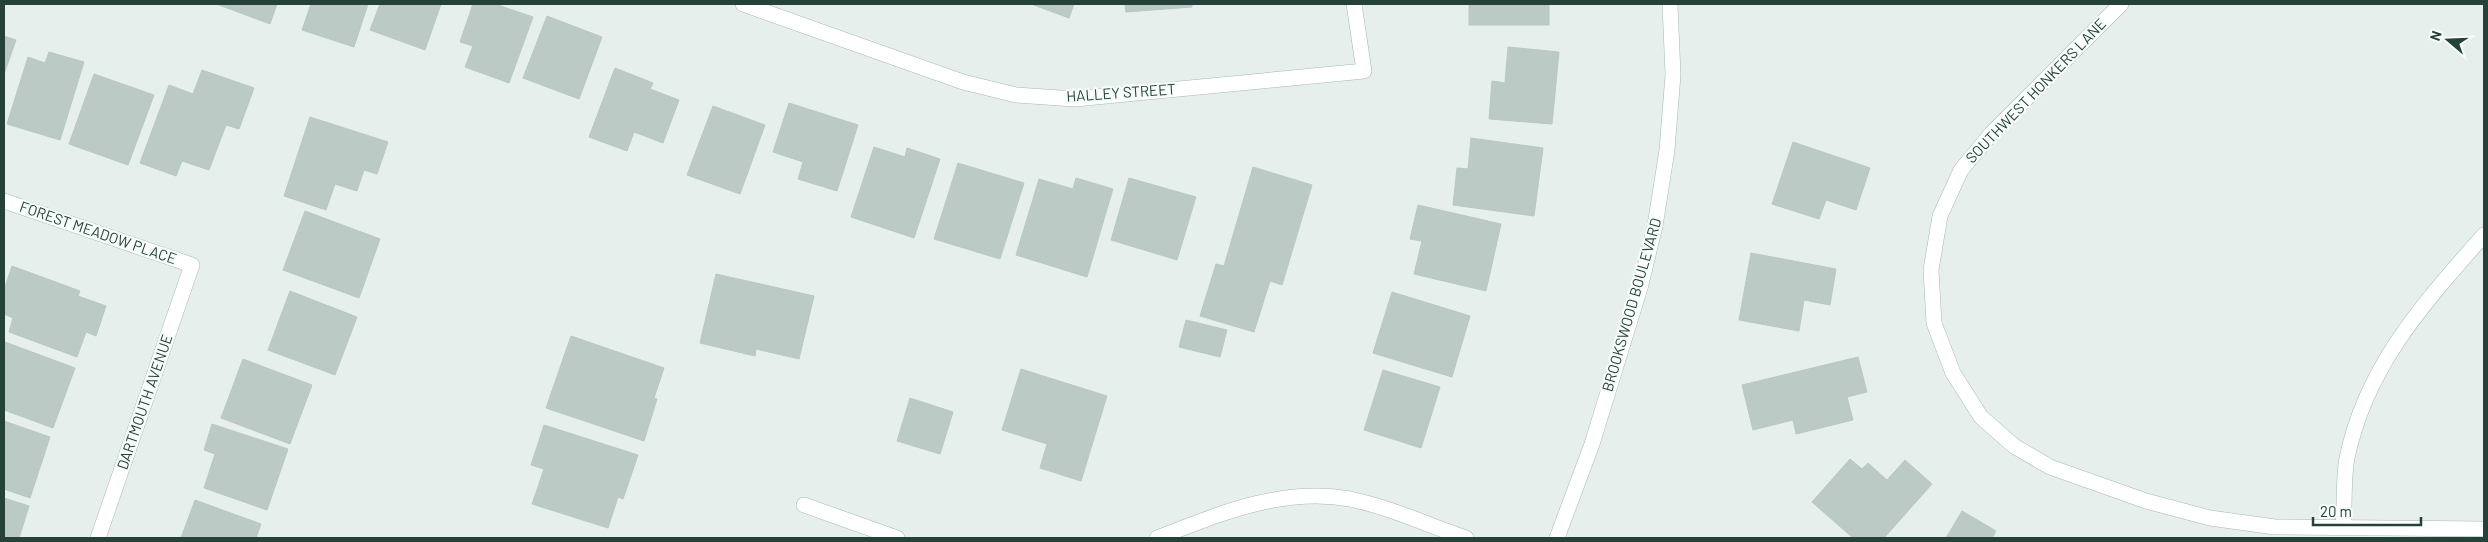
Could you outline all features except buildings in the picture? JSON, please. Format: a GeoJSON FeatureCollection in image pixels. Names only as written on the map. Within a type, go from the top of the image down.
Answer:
{"type":"FeatureCollection","features":[{"type":"Feature","properties":{"kind":"street","name":"HALLEY STREET"},"geometry":{"type":"LineString","coordinates":[[743,4],[963,82],[1016,94],[1075,99],[1364,71],[1354,4]]}},
{"type":"Feature","properties":{"kind":"street","name":"BROOKSWOOD BOULEVARD"},"geometry":{"type":"LineString","coordinates":[[1557,538],[1592,444],[1640,288],[1655,226],[1667,150],[1673,75],[1670,4]]}},
{"type":"Feature","properties":{"kind":"street","name":"SOUTHWEST HONKERS LANE"},"geometry":{"type":"LineString","coordinates":[[2121,4],[1991,134],[1962,170],[1940,216],[1931,270],[1934,323],[1953,374],[1981,417],[2014,446],[2050,467],[2146,501],[2210,518],[2275,527],[2344,526],[2424,530],[2484,529]]}},
{"type":"Feature","properties":{"kind":"street","name":"FOREST MEADOW PLACE"},"geometry":{"type":"LineString","coordinates":[[4,201],[192,265]]}},
{"type":"Feature","properties":{"kind":"street"},"geometry":{"type":"LineString","coordinates":[[2344,526],[2347,460],[2364,402],[2387,355],[2421,308],[2484,235]]}},
{"type":"Feature","properties":{"kind":"street","name":"DARTMOUTH AVENUE"},"geometry":{"type":"LineString","coordinates":[[98,538],[192,265]]}},
{"type":"Feature","properties":{"kind":"street"},"geometry":{"type":"LineString","coordinates":[[1157,538],[1236,508],[1272,499],[1314,497],[1349,499],[1466,538]]}},
{"type":"Feature","properties":{"kind":"street"},"geometry":{"type":"LineString","coordinates":[[804,505],[898,538]]}}]}
